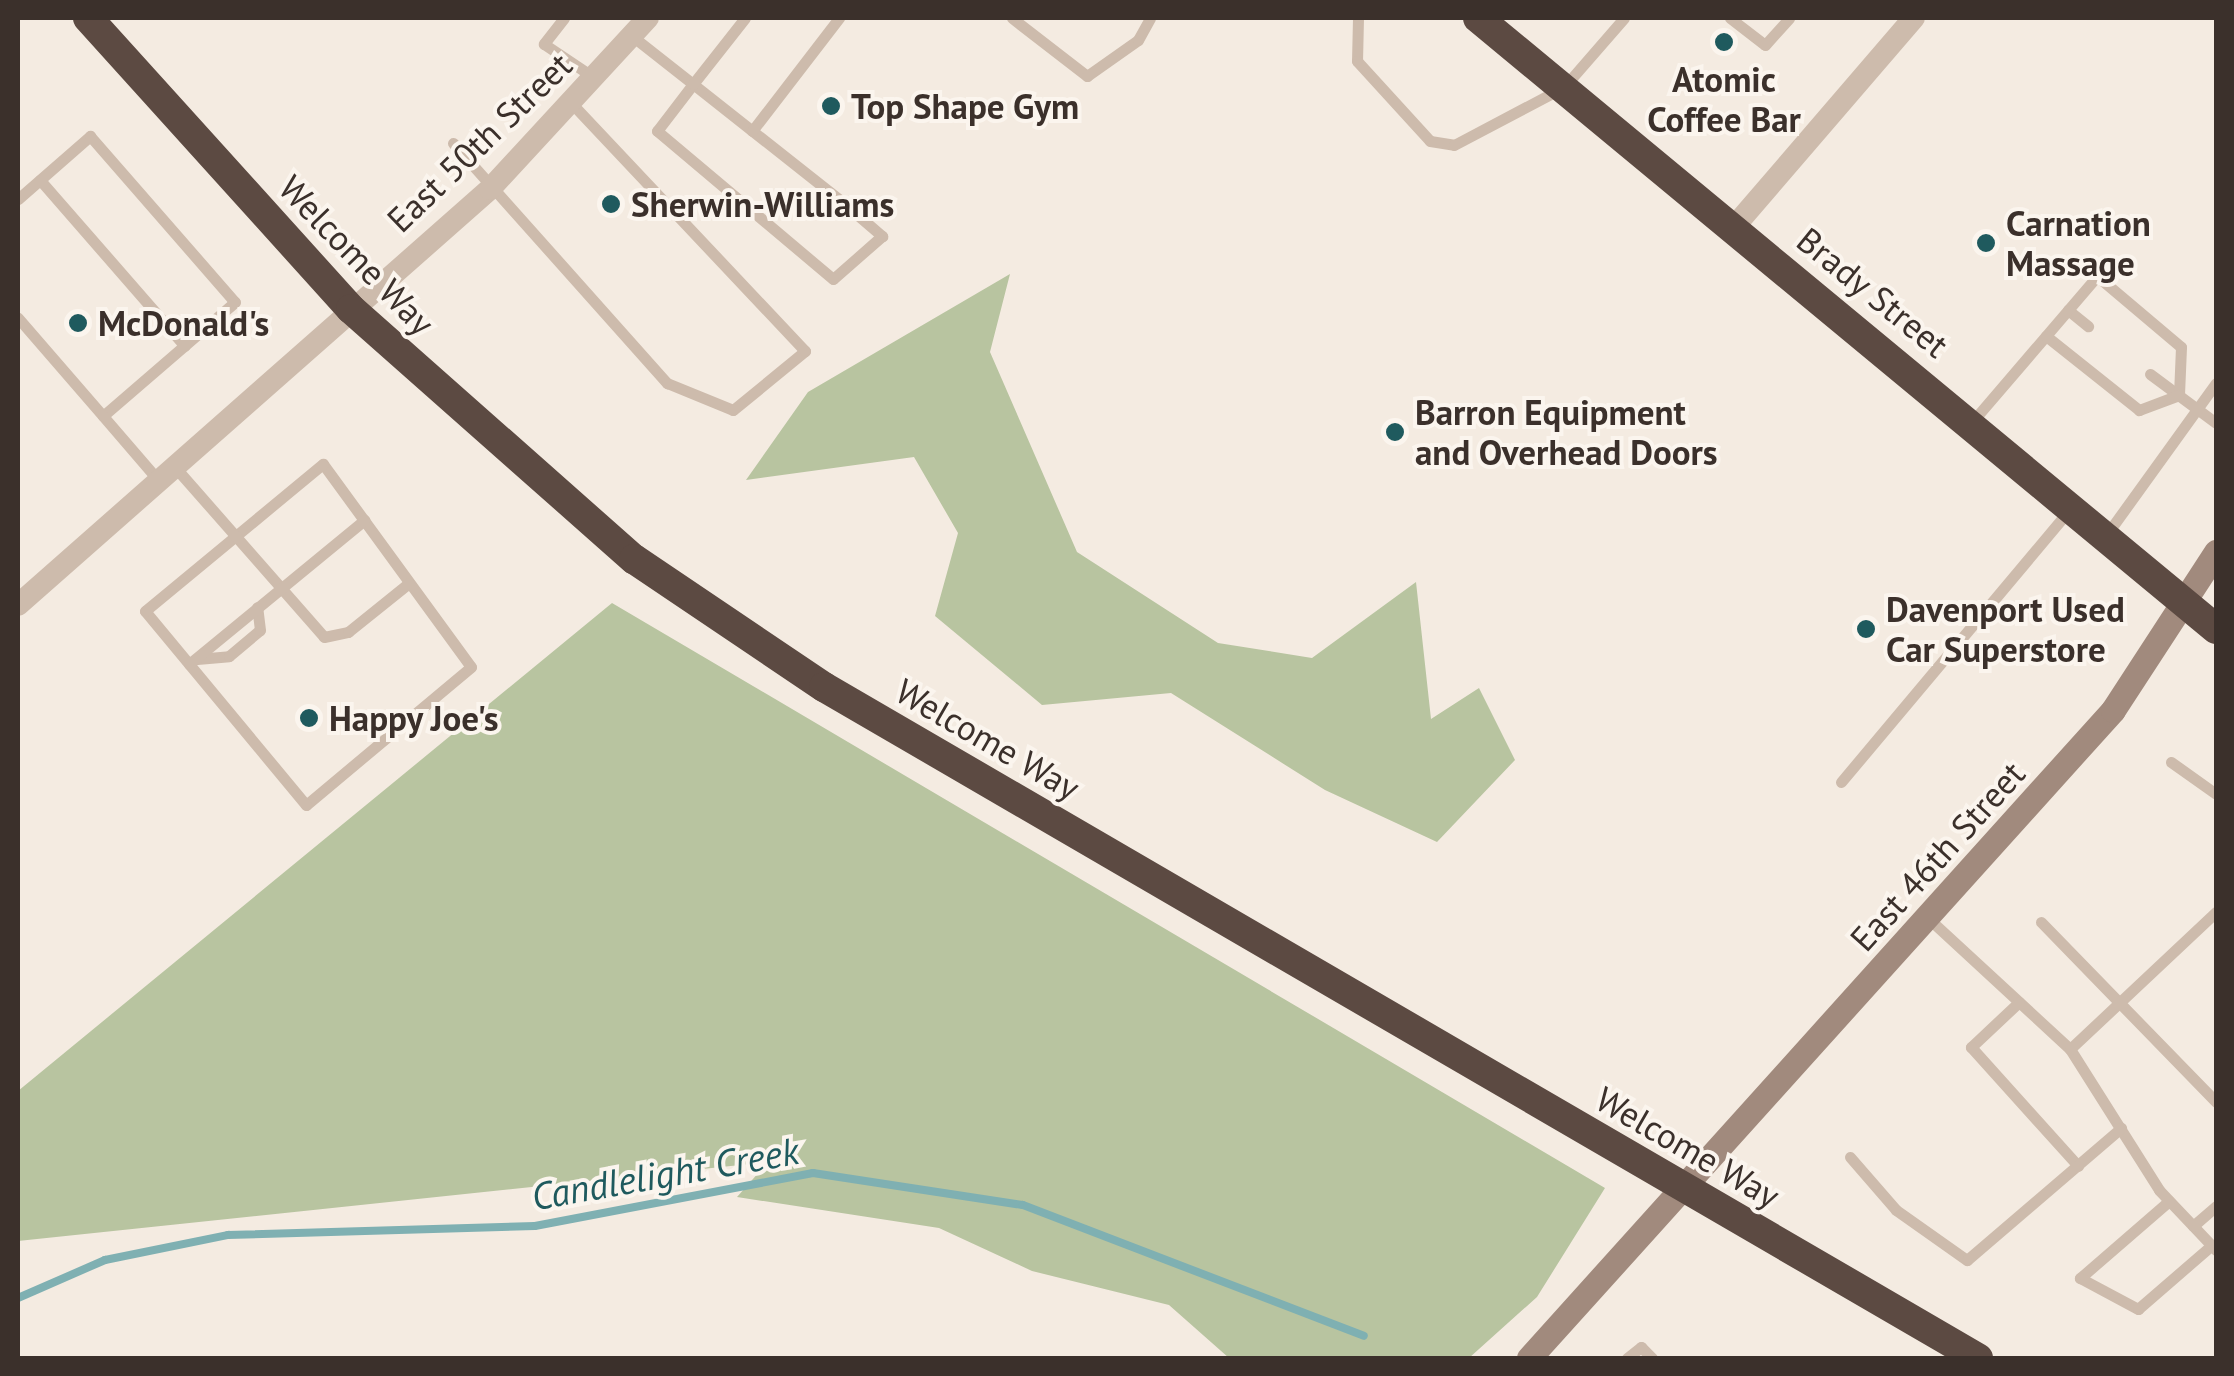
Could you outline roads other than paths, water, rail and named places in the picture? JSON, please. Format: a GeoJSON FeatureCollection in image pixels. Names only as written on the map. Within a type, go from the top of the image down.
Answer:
{"type":"FeatureCollection","features":[{"type":"Feature","properties":{"kind":"highway","name":"Welcome Way"},"geometry":{"type":"LineString","coordinates":[[88,18],[350,308],[634,559],[824,687],[1978,1358]]}},
{"type":"Feature","properties":{"kind":"highway","name":"Brady Street"},"geometry":{"type":"LineString","coordinates":[[1478,18],[2073,504],[2216,629]]}},
{"type":"Feature","properties":{"kind":"street","name":"East 50th Street"},"geometry":{"type":"LineString","coordinates":[[18,604],[350,308],[490,189],[573,106],[648,18]]}},
{"type":"Feature","properties":{"kind":"street"},"geometry":{"type":"LineString","coordinates":[[1734,227],[1914,18]]}},
{"type":"Feature","properties":{"kind":"street","name":"East 46th Street"},"geometry":{"type":"LineString","coordinates":[[1529,1358],[2113,710],[2186,605],[2216,552]]}},
{"type":"Feature","properties":{"kind":"lane"},"geometry":{"type":"LineString","coordinates":[[564,18],[544,44],[596,79]]}},
{"type":"Feature","properties":{"kind":"lane"},"geometry":{"type":"LineString","coordinates":[[632,36],[692,84],[752,131],[882,236],[833,280],[656,131],[692,84],[745,18]]}},
{"type":"Feature","properties":{"kind":"lane"},"geometry":{"type":"LineString","coordinates":[[752,131],[839,18]]}},
{"type":"Feature","properties":{"kind":"lane"},"geometry":{"type":"LineString","coordinates":[[1012,18],[1087,76],[1138,40],[1150,18]]}},
{"type":"Feature","properties":{"kind":"lane"},"geometry":{"type":"LineString","coordinates":[[1358,18],[1358,61],[1430,141],[1483,136],[1564,87],[1624,18]]}},
{"type":"Feature","properties":{"kind":"lane"},"geometry":{"type":"LineString","coordinates":[[1730,18],[1765,45],[1789,18]]}},
{"type":"Feature","properties":{"kind":"lane"},"geometry":{"type":"LineString","coordinates":[[453,143],[667,383],[732,410],[805,351],[573,106]]}},
{"type":"Feature","properties":{"kind":"lane"},"geometry":{"type":"LineString","coordinates":[[18,199],[90,136],[235,302],[103,416]]}},
{"type":"Feature","properties":{"kind":"lane"},"geometry":{"type":"LineString","coordinates":[[40,180],[184,346]]}},
{"type":"Feature","properties":{"kind":"lane"},"geometry":{"type":"LineString","coordinates":[[1972,422],[2097,276],[2181,347],[2179,394]]}},
{"type":"Feature","properties":{"kind":"lane"},"geometry":{"type":"LineString","coordinates":[[2068,310],[2088,326]]}},
{"type":"Feature","properties":{"kind":"lane"},"geometry":{"type":"LineString","coordinates":[[18,318],[103,416],[235,536],[324,637],[348,632],[409,583]]}},
{"type":"Feature","properties":{"kind":"lane"},"geometry":{"type":"LineString","coordinates":[[2046,336],[2139,410],[2179,394]]}},
{"type":"Feature","properties":{"kind":"lane"},"geometry":{"type":"LineString","coordinates":[[2150,374],[2216,423]]}},
{"type":"Feature","properties":{"kind":"lane"},"geometry":{"type":"LineString","coordinates":[[2107,534],[2216,384]]}},
{"type":"Feature","properties":{"kind":"lane"},"geometry":{"type":"LineString","coordinates":[[322,464],[364,520],[471,667],[306,805],[192,662],[145,611],[322,464]]}},
{"type":"Feature","properties":{"kind":"lane"},"geometry":{"type":"LineString","coordinates":[[1841,782],[2073,504]]}},
{"type":"Feature","properties":{"kind":"lane"},"geometry":{"type":"LineString","coordinates":[[192,662],[364,520]]}},
{"type":"Feature","properties":{"kind":"lane"},"geometry":{"type":"LineString","coordinates":[[192,662],[229,656],[260,630],[257,608]]}},
{"type":"Feature","properties":{"kind":"lane"},"geometry":{"type":"LineString","coordinates":[[2172,762],[2216,794]]}},
{"type":"Feature","properties":{"kind":"lane"},"geometry":{"type":"LineString","coordinates":[[2070,1049],[2216,912]]}},
{"type":"Feature","properties":{"kind":"lane"},"geometry":{"type":"LineString","coordinates":[[1928,918],[2070,1049],[2169,1201],[2214,1248],[2138,1309],[2080,1278],[2169,1201]]}},
{"type":"Feature","properties":{"kind":"lane"},"geometry":{"type":"LineString","coordinates":[[2042,922],[2124,998],[2216,1102]]}},
{"type":"Feature","properties":{"kind":"lane"},"geometry":{"type":"LineString","coordinates":[[2019,1002],[1971,1047],[2078,1166]]}},
{"type":"Feature","properties":{"kind":"lane"},"geometry":{"type":"LineString","coordinates":[[1850,1157],[1896,1210],[1968,1260],[2120,1128]]}},
{"type":"Feature","properties":{"kind":"lane"},"geometry":{"type":"LineString","coordinates":[[2193,1226],[2216,1206]]}},
{"type":"Feature","properties":{"kind":"lane"},"geometry":{"type":"LineString","coordinates":[[1627,1358],[1641,1347],[1652,1358]]}},
{"type":"Feature","properties":{"kind":"waterway","name":"Candlelight Creek"},"geometry":{"type":"LineString","coordinates":[[18,1298],[105,1260],[228,1235],[535,1226],[813,1173],[1023,1205],[1364,1336]]}},
{"type":"Feature","properties":{"kind":"place","name":"Atomic Coffee Bar"},"geometry":{"type":"Point","coordinates":[1724,42]}},
{"type":"Feature","properties":{"kind":"place","name":"Top Shape Gym"},"geometry":{"type":"Point","coordinates":[831,106]}},
{"type":"Feature","properties":{"kind":"place","name":"Sherwin-Williams"},"geometry":{"type":"Point","coordinates":[611,204]}},
{"type":"Feature","properties":{"kind":"place","name":"Carnation Massage"},"geometry":{"type":"Point","coordinates":[1986,243]}},
{"type":"Feature","properties":{"kind":"place","name":"McDonald's"},"geometry":{"type":"Point","coordinates":[78,323]}},
{"type":"Feature","properties":{"kind":"place","name":"Barron Equipment and Overhead Doors"},"geometry":{"type":"Point","coordinates":[1395,432]}},
{"type":"Feature","properties":{"kind":"place","name":"Davenport Used Car Superstore"},"geometry":{"type":"Point","coordinates":[1866,629]}},
{"type":"Feature","properties":{"kind":"place","name":"Happy Joe's"},"geometry":{"type":"Point","coordinates":[309,718]}}]}
